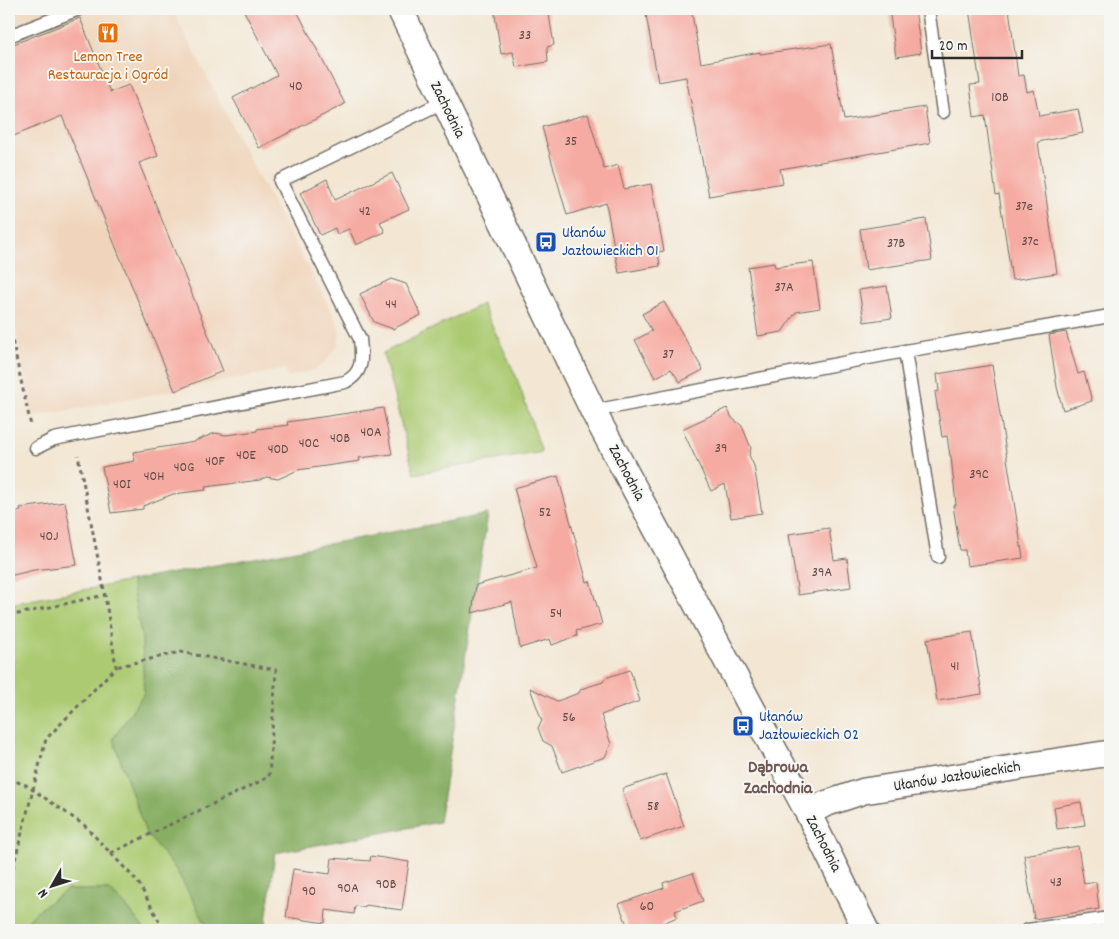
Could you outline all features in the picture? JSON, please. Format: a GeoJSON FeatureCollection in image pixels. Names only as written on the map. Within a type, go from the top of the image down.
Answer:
{"type":"FeatureCollection","features":[{"type":"Feature","properties":{"kind":"street","name":"Zachodnia"},"geometry":{"type":"LineString","coordinates":[[400,9],[593,411],[808,813],[866,930]]}},
{"type":"Feature","properties":{"kind":"street","name":"Ułanów Jazłowieckich"},"geometry":{"type":"LineString","coordinates":[[808,813],[825,804],[864,791],[1110,753]]}},
{"type":"Feature","properties":{"kind":"lane"},"geometry":{"type":"LineString","coordinates":[[9,36],[79,9]]}},
{"type":"Feature","properties":{"kind":"lane"},"geometry":{"type":"LineString","coordinates":[[928,9],[943,112]]}},
{"type":"Feature","properties":{"kind":"lane"},"geometry":{"type":"LineString","coordinates":[[36,448],[54,439],[335,384],[353,378],[359,370],[362,355],[360,338],[280,181],[443,102]]}},
{"type":"Feature","properties":{"kind":"lane"},"geometry":{"type":"LineString","coordinates":[[593,411],[905,351],[1110,316]]}},
{"type":"Feature","properties":{"kind":"lane"},"geometry":{"type":"LineString","coordinates":[[905,351],[938,557]]}},
{"type":"Feature","properties":{"kind":"lane"},"geometry":{"type":"LineString","coordinates":[[1028,930],[1110,918]]}},
{"type":"Feature","properties":{"kind":"path"},"geometry":{"type":"LineString","coordinates":[[9,616],[105,595],[116,667]]}},
{"type":"Feature","properties":{"kind":"path"},"geometry":{"type":"LineString","coordinates":[[9,882],[46,739],[116,667],[180,652],[276,670],[269,776],[111,853]]}},
{"type":"Feature","properties":{"kind":"path"},"geometry":{"type":"LineString","coordinates":[[9,779],[26,785],[84,825],[138,882],[164,930]]}},
{"type":"Feature","properties":{"kind":"shaded area"},"geometry":{"type":"Polygon","coordinates":[[[9,9],[172,9],[258,176],[335,317],[340,332],[338,345],[325,362],[315,370],[287,377],[286,369],[32,417],[15,328],[9,329],[9,9]]]}},
{"type":"Feature","properties":{"kind":"green space"},"geometry":{"type":"Polygon","coordinates":[[[482,304],[516,376],[542,452],[414,474],[383,353],[482,304]]]}},
{"type":"Feature","properties":{"kind":"green space"},"geometry":{"type":"Polygon","coordinates":[[[488,514],[439,822],[275,853],[265,930],[211,930],[204,921],[177,871],[146,833],[113,739],[144,693],[142,639],[131,581],[488,514]]]}},
{"type":"Feature","properties":{"kind":"green space"},"geometry":{"type":"Polygon","coordinates":[[[131,581],[142,639],[144,693],[113,739],[146,833],[177,871],[204,921],[211,930],[145,930],[126,906],[109,890],[67,890],[34,913],[20,930],[9,930],[9,604],[131,581]]]}},
{"type":"Feature","properties":{"kind":"green space"},"geometry":{"type":"Polygon","coordinates":[[[67,890],[109,890],[126,906],[145,930],[20,930],[34,913],[67,890]]]}},
{"type":"Feature","properties":{"kind":"building"},"geometry":{"type":"Polygon","coordinates":[[[243,9],[296,9],[345,104],[259,148],[233,98],[277,75],[243,9]]]}},
{"type":"Feature","properties":{"kind":"building"},"geometry":{"type":"Polygon","coordinates":[[[494,9],[548,9],[554,45],[547,47],[548,62],[516,67],[513,52],[501,54],[494,9]]]}},
{"type":"Feature","properties":{"kind":"building"},"geometry":{"type":"Polygon","coordinates":[[[645,9],[691,9],[701,63],[760,52],[760,54],[831,44],[844,120],[925,107],[930,143],[780,169],[783,183],[709,196],[686,77],[658,82],[645,9]]]}},
{"type":"Feature","properties":{"kind":"building"},"geometry":{"type":"Polygon","coordinates":[[[889,9],[915,9],[921,53],[896,57],[889,9]]]}},
{"type":"Feature","properties":{"kind":"building"},"geometry":{"type":"Polygon","coordinates":[[[969,9],[1009,9],[1018,76],[1024,75],[1027,92],[1034,90],[1039,116],[1078,109],[1083,133],[1038,142],[1057,273],[1012,280],[999,194],[996,195],[985,115],[974,117],[970,85],[980,84],[969,9]]]}},
{"type":"Feature","properties":{"kind":"building"},"geometry":{"type":"Polygon","coordinates":[[[80,18],[110,92],[129,85],[158,156],[139,163],[223,371],[175,391],[62,116],[9,138],[9,46],[80,18]]]}},
{"type":"Feature","properties":{"kind":"building"},"geometry":{"type":"Polygon","coordinates":[[[588,114],[604,169],[618,165],[624,189],[651,184],[664,251],[658,252],[660,266],[619,273],[606,203],[567,215],[542,127],[588,114]]]}},
{"type":"Feature","properties":{"kind":"building"},"geometry":{"type":"Polygon","coordinates":[[[392,173],[409,209],[380,222],[385,232],[356,245],[349,229],[337,234],[335,228],[320,235],[300,193],[327,179],[335,200],[392,173]]]}},
{"type":"Feature","properties":{"kind":"building"},"geometry":{"type":"Polygon","coordinates":[[[926,219],[932,260],[866,270],[860,229],[926,219]]]}},
{"type":"Feature","properties":{"kind":"building"},"geometry":{"type":"Polygon","coordinates":[[[813,262],[820,308],[796,312],[782,332],[758,336],[748,267],[774,263],[775,267],[813,262]]]}},
{"type":"Feature","properties":{"kind":"building"},"geometry":{"type":"Polygon","coordinates":[[[391,279],[406,284],[421,315],[393,329],[374,322],[360,294],[391,279]]]}},
{"type":"Feature","properties":{"kind":"building"},"geometry":{"type":"Polygon","coordinates":[[[887,286],[892,318],[864,322],[859,290],[887,286]]]}},
{"type":"Feature","properties":{"kind":"building"},"geometry":{"type":"Polygon","coordinates":[[[664,302],[703,370],[680,382],[671,369],[655,378],[635,340],[652,331],[642,314],[664,302]]]}},
{"type":"Feature","properties":{"kind":"building"},"geometry":{"type":"Polygon","coordinates":[[[1066,332],[1078,374],[1084,372],[1092,401],[1063,410],[1057,387],[1049,335],[1066,332]]]}},
{"type":"Feature","properties":{"kind":"building"},"geometry":{"type":"Polygon","coordinates":[[[992,365],[1023,558],[967,566],[965,550],[960,550],[953,505],[956,505],[951,456],[947,436],[942,437],[935,392],[939,391],[937,374],[992,365]]]}},
{"type":"Feature","properties":{"kind":"building"},"geometry":{"type":"Polygon","coordinates":[[[383,408],[392,454],[359,458],[360,461],[298,470],[278,479],[266,477],[260,480],[205,487],[206,490],[173,494],[143,506],[143,509],[111,513],[102,467],[135,461],[133,452],[195,442],[215,433],[226,435],[257,431],[257,429],[288,425],[287,422],[383,408]]]}},
{"type":"Feature","properties":{"kind":"building"},"geometry":{"type":"Polygon","coordinates":[[[727,408],[732,418],[742,426],[751,448],[749,455],[754,466],[762,513],[731,518],[725,484],[711,491],[682,429],[727,408]]]}},
{"type":"Feature","properties":{"kind":"building"},"geometry":{"type":"Polygon","coordinates":[[[558,476],[587,582],[590,581],[602,624],[576,631],[577,636],[552,645],[550,639],[520,648],[512,602],[472,613],[476,585],[537,568],[514,488],[558,476]]]}},
{"type":"Feature","properties":{"kind":"building"},"geometry":{"type":"Polygon","coordinates":[[[65,502],[77,565],[34,570],[9,576],[9,514],[21,511],[20,508],[65,502]]]}},
{"type":"Feature","properties":{"kind":"building"},"geometry":{"type":"Polygon","coordinates":[[[829,528],[834,560],[847,558],[851,587],[798,595],[789,534],[829,528]]]}},
{"type":"Feature","properties":{"kind":"building"},"geometry":{"type":"Polygon","coordinates":[[[972,632],[982,694],[937,701],[927,639],[972,632]]]}},
{"type":"Feature","properties":{"kind":"building"},"geometry":{"type":"Polygon","coordinates":[[[630,670],[640,701],[601,715],[611,744],[605,757],[562,772],[552,746],[543,741],[538,728],[542,721],[530,688],[557,701],[579,693],[581,689],[603,682],[605,678],[630,670]]]}},
{"type":"Feature","properties":{"kind":"building"},"geometry":{"type":"Polygon","coordinates":[[[666,774],[684,826],[640,841],[622,789],[666,774]]]}},
{"type":"Feature","properties":{"kind":"building"},"geometry":{"type":"Polygon","coordinates":[[[1081,802],[1085,825],[1057,829],[1054,807],[1081,802]]]}},
{"type":"Feature","properties":{"kind":"building"},"geometry":{"type":"Polygon","coordinates":[[[1078,846],[1084,884],[1096,882],[1099,909],[1034,919],[1024,855],[1078,846]]]}},
{"type":"Feature","properties":{"kind":"building"},"geometry":{"type":"Polygon","coordinates":[[[371,856],[409,862],[402,910],[365,905],[365,907],[355,906],[354,914],[326,910],[325,923],[286,917],[293,869],[330,874],[332,858],[370,861],[371,856]]]}},
{"type":"Feature","properties":{"kind":"building"},"geometry":{"type":"Polygon","coordinates":[[[693,873],[703,901],[675,911],[677,917],[661,924],[663,930],[629,930],[619,904],[664,888],[663,883],[693,873]]]}},
{"type":"Feature","properties":{"kind":"place","name":"Lemon Tree Restauracja i Ogród"},"geometry":{"type":"Point","coordinates":[108,33]}},
{"type":"Feature","properties":{"kind":"place","name":"Ułanów Jazłowieckich 01"},"geometry":{"type":"Point","coordinates":[546,242]}},
{"type":"Feature","properties":{"kind":"place","name":"Ułanów Jazłowieckich 02"},"geometry":{"type":"Point","coordinates":[743,726]}},
{"type":"Feature","properties":{"kind":"district","name":"Dąbrowa Zachodnia"},"geometry":{"type":"Point","coordinates":[778,778]}}]}
